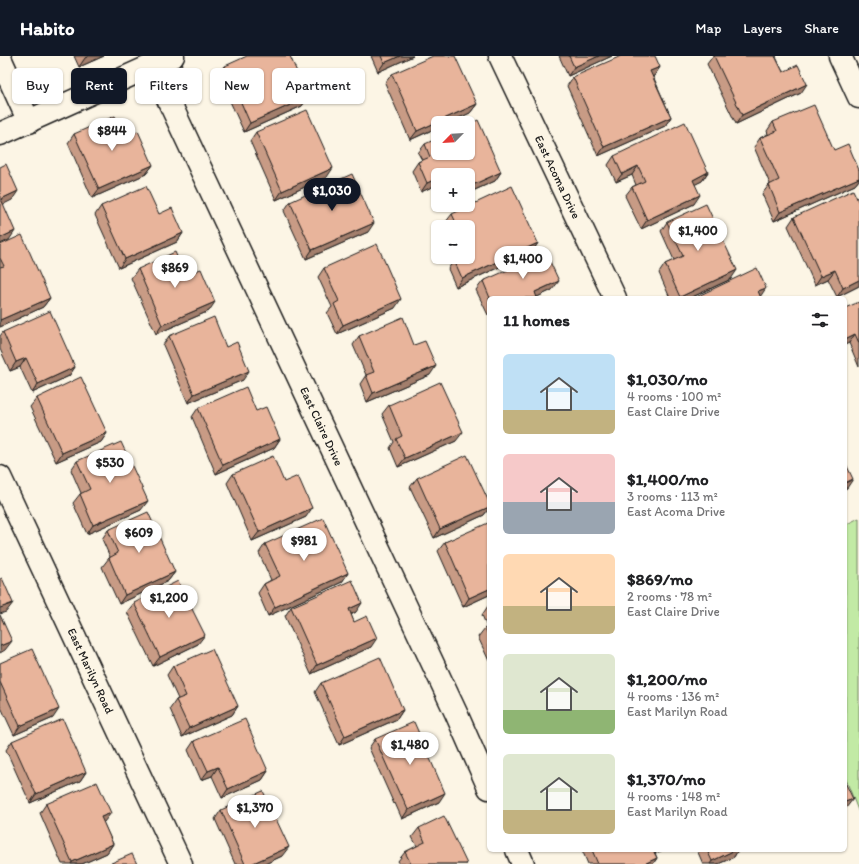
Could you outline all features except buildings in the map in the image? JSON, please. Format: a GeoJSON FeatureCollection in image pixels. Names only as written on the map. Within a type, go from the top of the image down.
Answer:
{"type":"FeatureCollection","features":[{"type":"Feature","properties":{"kind":"street"},"geometry":{"type":"LineString","coordinates":[[0,134],[173,56]]}},
{"type":"Feature","properties":{"kind":"street","name":"East Acoma Drive"},"geometry":{"type":"LineString","coordinates":[[500,56],[614,296]]}},
{"type":"Feature","properties":{"kind":"street"},"geometry":{"type":"LineString","coordinates":[[840,56],[859,97]]}},
{"type":"Feature","properties":{"kind":"street"},"geometry":{"type":"LineString","coordinates":[[0,58],[29,122]]}},
{"type":"Feature","properties":{"kind":"street","name":"East Claire Drive"},"geometry":{"type":"LineString","coordinates":[[152,65],[456,713],[487,783]]}},
{"type":"Feature","properties":{"kind":"street","name":"East Marilyn Road"},"geometry":{"type":"LineString","coordinates":[[0,477],[181,864]]}},
{"type":"Feature","properties":{"kind":"street"},"geometry":{"type":"LineString","coordinates":[[517,852],[523,864]]}},
{"type":"Feature","properties":{"kind":"green space"},"geometry":{"type":"Polygon","coordinates":[[[859,518],[859,813],[847,782],[847,524],[859,518]]]}}]}
